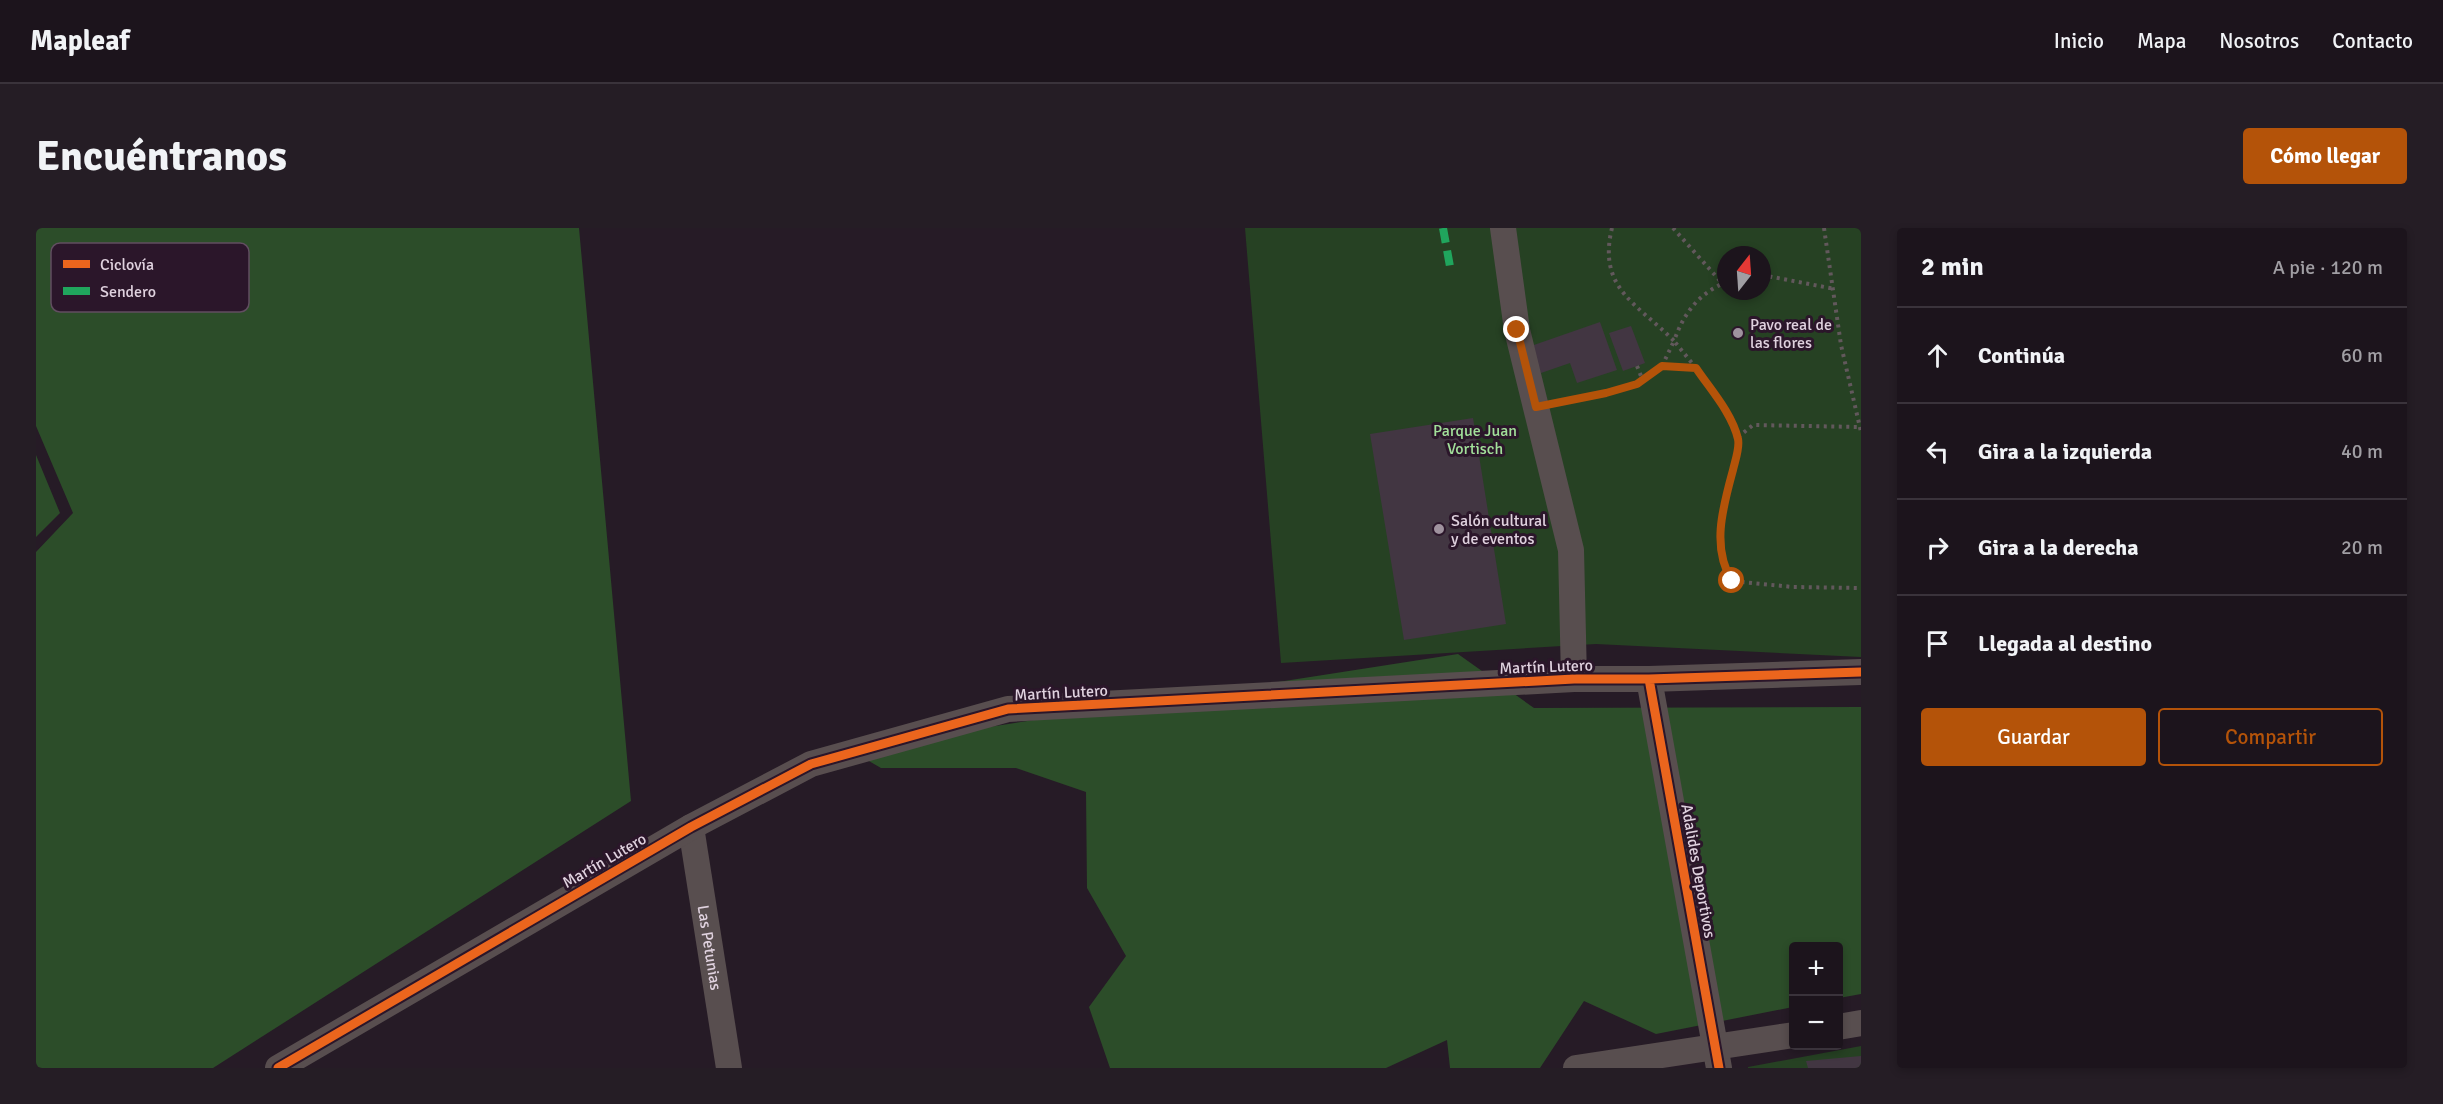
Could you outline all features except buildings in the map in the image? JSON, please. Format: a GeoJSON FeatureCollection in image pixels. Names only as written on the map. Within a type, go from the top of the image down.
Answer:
{"type":"FeatureCollection","features":[{"type":"Feature","properties":{"kind":"street"},"geometry":{"type":"LineString","coordinates":[[1503,228],[1517,330],[1571,550],[1574,679]]}},
{"type":"Feature","properties":{"kind":"street","name":"Martín Lutero"},"geometry":{"type":"LineString","coordinates":[[278,1068],[691,827],[811,764],[1008,709],[1574,679],[1649,679],[1861,672]]}},
{"type":"Feature","properties":{"kind":"street","name":"Adalides Deportivos"},"geometry":{"type":"LineString","coordinates":[[1649,679],[1718,1058]]}},
{"type":"Feature","properties":{"kind":"street","name":"Las Petunias"},"geometry":{"type":"LineString","coordinates":[[691,827],[729,1068]]}},
{"type":"Feature","properties":{"kind":"street"},"geometry":{"type":"LineString","coordinates":[[1843,1026],[1861,1023]]}},
{"type":"Feature","properties":{"kind":"street"},"geometry":{"type":"LineString","coordinates":[[1576,1068],[1718,1058],[1789,1037]]}},
{"type":"Feature","properties":{"kind":"path"},"geometry":{"type":"LineString","coordinates":[[1612,228],[1607,258],[1627,299],[1674,341],[1696,368],[1731,421],[1738,438],[1722,523],[1720,551],[1723,566],[1732,581],[1793,587],[1861,588]]}},
{"type":"Feature","properties":{"kind":"path"},"geometry":{"type":"LineString","coordinates":[[1673,228],[1717,275]]}},
{"type":"Feature","properties":{"kind":"path"},"geometry":{"type":"LineString","coordinates":[[1738,438],[1753,425],[1860,429],[1841,345],[1835,289],[1824,228]]}},
{"type":"Feature","properties":{"kind":"path"},"geometry":{"type":"LineString","coordinates":[[1771,277],[1835,289]]}},
{"type":"Feature","properties":{"kind":"path"},"geometry":{"type":"LineString","coordinates":[[1536,407],[1606,393],[1643,381],[1662,366],[1690,307],[1717,286]]}},
{"type":"Feature","properties":{"kind":"path"},"geometry":{"type":"LineString","coordinates":[[1637,366],[1643,381]]}},
{"type":"Feature","properties":{"kind":"path"},"geometry":{"type":"LineString","coordinates":[[1662,366],[1696,368]]}},
{"type":"Feature","properties":{"kind":"green space"},"geometry":{"type":"Polygon","coordinates":[[[36,228],[579,228],[631,801],[213,1068],[36,1068],[36,552],[73,513],[36,426],[36,228]]]}},
{"type":"Feature","properties":{"kind":"green space","name":"Parque Juan Vortisch"},"geometry":{"type":"Polygon","coordinates":[[[1245,228],[1861,228],[1861,657],[1596,644],[1281,663],[1245,228]]]}},
{"type":"Feature","properties":{"kind":"green space"},"geometry":{"type":"Polygon","coordinates":[[[36,455],[60,513],[36,537],[36,455]]]}},
{"type":"Feature","properties":{"kind":"green space"},"geometry":{"type":"Polygon","coordinates":[[[1458,654],[1534,708],[1861,707],[1861,994],[1843,997],[1843,942],[1789,942],[1789,1008],[1656,1034],[1584,1001],[1540,1068],[1450,1068],[1447,1040],[1386,1068],[1110,1068],[1089,1007],[1126,956],[1087,888],[1086,792],[1016,768],[881,768],[848,749],[1458,654]]]}},
{"type":"Feature","properties":{"kind":"green space"},"geometry":{"type":"Polygon","coordinates":[[[1861,1046],[1861,1068],[1748,1068],[1748,1067],[1861,1046]]]}},
{"type":"Feature","properties":{"kind":"marked path"},"geometry":{"type":"LineString","coordinates":[[1443,228],[1451,272]]}},
{"type":"Feature","properties":{"kind":"cycle path"},"geometry":{"type":"LineString","coordinates":[[278,1068],[691,827],[811,764],[1008,709],[1574,679],[1649,679],[1861,672]]}},
{"type":"Feature","properties":{"kind":"cycle path"},"geometry":{"type":"LineString","coordinates":[[1649,679],[1719,1068]]}},
{"type":"Feature","properties":{"kind":"place","name":"Pavo real de las flores"},"geometry":{"type":"Point","coordinates":[1738,333]}},
{"type":"Feature","properties":{"kind":"place","name":"Salón cultural y de eventos"},"geometry":{"type":"Point","coordinates":[1439,529]}},
{"type":"Feature","properties":{"kind":"route"},"geometry":{"type":"LineString","coordinates":[[1517,330],[1536,407],[1606,393],[1637,384],[1662,366],[1696,368],[1731,421],[1739,441],[1727,491],[1720,551],[1723,566],[1732,581]]}}]}
